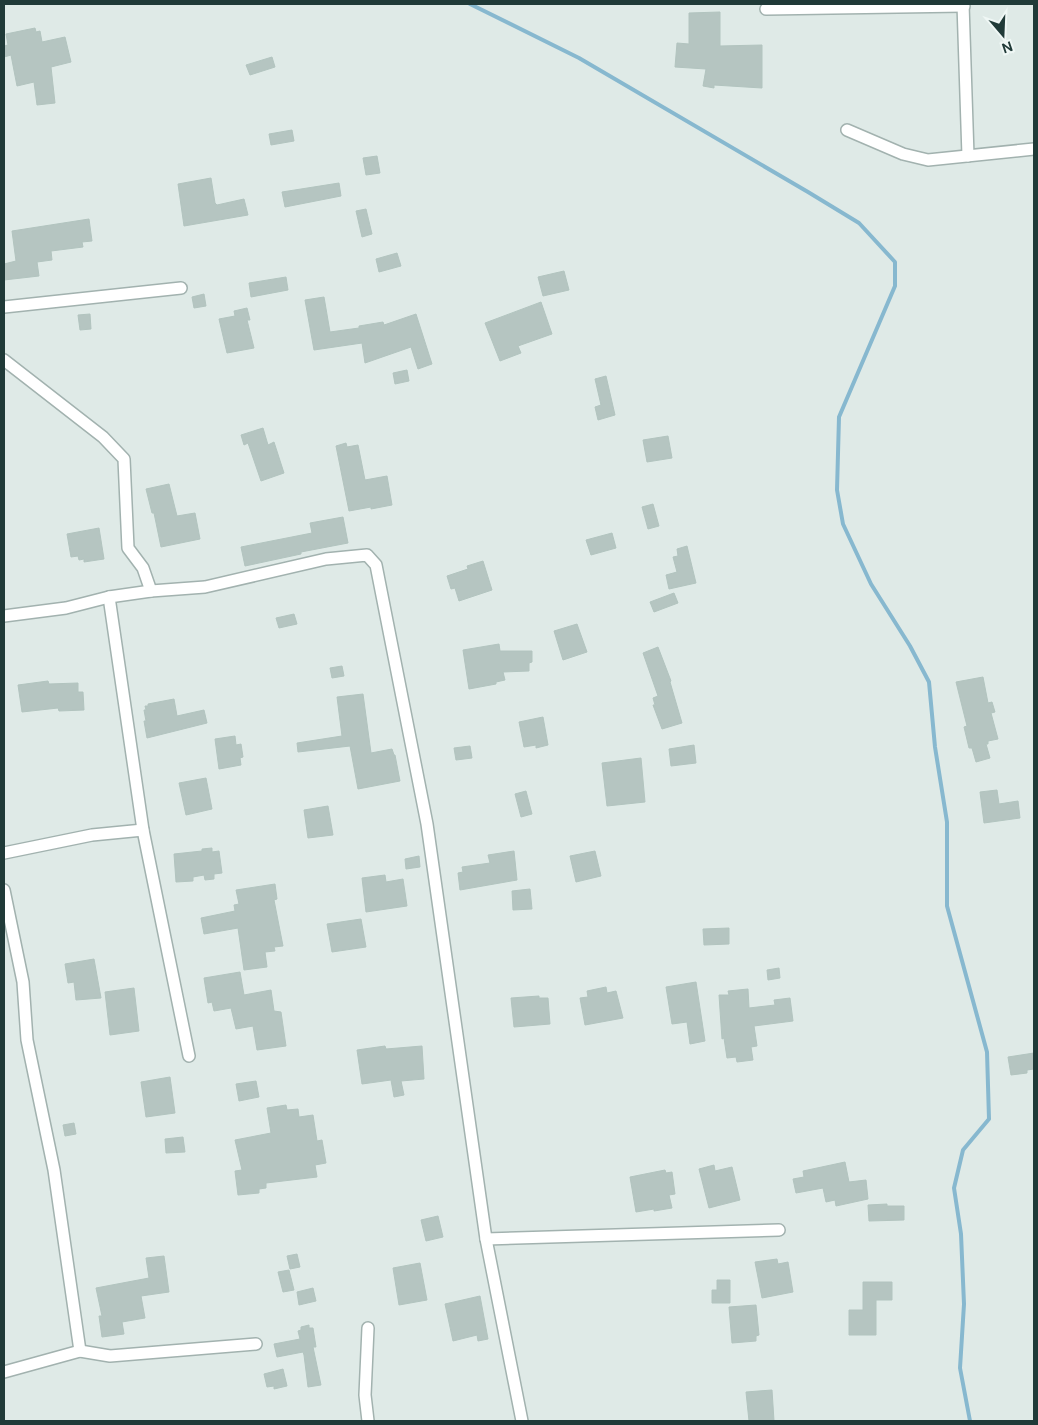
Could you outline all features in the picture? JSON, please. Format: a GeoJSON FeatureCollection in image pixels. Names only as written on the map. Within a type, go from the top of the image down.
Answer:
{"type":"FeatureCollection","features":[{"type":"Feature","properties":{"kind":"street"},"geometry":{"type":"LineString","coordinates":[[766,8],[963,5],[968,156]]}},
{"type":"Feature","properties":{"kind":"street"},"geometry":{"type":"LineString","coordinates":[[847,130],[903,154],[928,160],[1034,149]]}},
{"type":"Feature","properties":{"kind":"street"},"geometry":{"type":"LineString","coordinates":[[4,307],[181,288]]}},
{"type":"Feature","properties":{"kind":"street"},"geometry":{"type":"LineString","coordinates":[[4,360],[103,437],[124,459],[128,548],[143,568],[150,592]]}},
{"type":"Feature","properties":{"kind":"street"},"geometry":{"type":"LineString","coordinates":[[4,616],[66,608],[109,597],[205,587],[326,559],[367,555],[376,565],[427,824],[486,1239],[522,1421]]}},
{"type":"Feature","properties":{"kind":"street"},"geometry":{"type":"LineString","coordinates":[[109,597],[143,830],[190,1056]]}},
{"type":"Feature","properties":{"kind":"street"},"geometry":{"type":"LineString","coordinates":[[4,853],[92,835],[143,830]]}},
{"type":"Feature","properties":{"kind":"street"},"geometry":{"type":"LineString","coordinates":[[4,890],[23,982],[27,1040],[54,1170],[80,1351]]}},
{"type":"Feature","properties":{"kind":"street"},"geometry":{"type":"LineString","coordinates":[[486,1239],[779,1230]]}},
{"type":"Feature","properties":{"kind":"street"},"geometry":{"type":"LineString","coordinates":[[368,1328],[365,1395],[368,1421]]}},
{"type":"Feature","properties":{"kind":"street"},"geometry":{"type":"LineString","coordinates":[[4,1372],[80,1351],[110,1356],[256,1344]]}},
{"type":"Feature","properties":{"kind":"building"},"geometry":{"type":"Polygon","coordinates":[[[720,12],[720,46],[762,45],[762,88],[714,85],[714,88],[703,86],[706,69],[675,67],[677,43],[689,44],[689,13],[720,12]]]}},
{"type":"Feature","properties":{"kind":"building"},"geometry":{"type":"Polygon","coordinates":[[[35,28],[36,32],[40,31],[42,42],[65,37],[71,62],[51,67],[55,103],[37,105],[34,82],[17,86],[11,55],[4,57],[4,46],[8,45],[6,34],[35,28]]]}},
{"type":"Feature","properties":{"kind":"building"},"geometry":{"type":"Polygon","coordinates":[[[272,57],[275,67],[250,75],[246,65],[272,57]]]}},
{"type":"Feature","properties":{"kind":"building"},"geometry":{"type":"Polygon","coordinates":[[[292,130],[294,141],[271,145],[269,134],[292,130]]]}},
{"type":"Feature","properties":{"kind":"building"},"geometry":{"type":"Polygon","coordinates":[[[377,156],[380,173],[366,175],[363,158],[377,156]]]}},
{"type":"Feature","properties":{"kind":"building"},"geometry":{"type":"Polygon","coordinates":[[[211,178],[215,203],[217,205],[244,199],[248,215],[184,226],[178,184],[211,178]]]}},
{"type":"Feature","properties":{"kind":"building"},"geometry":{"type":"Polygon","coordinates":[[[339,183],[341,196],[285,207],[282,192],[339,183]]]}},
{"type":"Feature","properties":{"kind":"building"},"geometry":{"type":"Polygon","coordinates":[[[366,209],[372,234],[362,237],[356,211],[366,209]]]}},
{"type":"Feature","properties":{"kind":"building"},"geometry":{"type":"Polygon","coordinates":[[[89,219],[92,241],[82,242],[83,247],[51,251],[52,260],[37,262],[39,276],[4,280],[4,264],[16,261],[12,231],[89,219]]]}},
{"type":"Feature","properties":{"kind":"building"},"geometry":{"type":"Polygon","coordinates":[[[397,253],[401,266],[379,272],[376,259],[397,253]]]}},
{"type":"Feature","properties":{"kind":"building"},"geometry":{"type":"Polygon","coordinates":[[[564,271],[569,290],[543,296],[538,277],[564,271]]]}},
{"type":"Feature","properties":{"kind":"building"},"geometry":{"type":"Polygon","coordinates":[[[286,277],[288,290],[251,297],[249,283],[286,277]]]}},
{"type":"Feature","properties":{"kind":"building"},"geometry":{"type":"Polygon","coordinates":[[[204,294],[206,306],[194,308],[192,297],[204,294]]]}},
{"type":"Feature","properties":{"kind":"building"},"geometry":{"type":"Polygon","coordinates":[[[324,297],[330,332],[383,322],[384,325],[416,314],[432,364],[418,369],[411,347],[365,363],[362,343],[314,350],[305,300],[324,297]]]}},
{"type":"Feature","properties":{"kind":"building"},"geometry":{"type":"Polygon","coordinates":[[[541,302],[552,334],[518,346],[521,353],[500,361],[485,323],[541,302]]]}},
{"type":"Feature","properties":{"kind":"building"},"geometry":{"type":"Polygon","coordinates":[[[247,308],[250,320],[247,320],[254,348],[227,353],[219,319],[235,316],[234,311],[247,308]]]}},
{"type":"Feature","properties":{"kind":"building"},"geometry":{"type":"Polygon","coordinates":[[[90,314],[91,329],[80,330],[78,315],[90,314]]]}},
{"type":"Feature","properties":{"kind":"building"},"geometry":{"type":"Polygon","coordinates":[[[407,370],[409,381],[395,384],[393,373],[407,370]]]}},
{"type":"Feature","properties":{"kind":"building"},"geometry":{"type":"Polygon","coordinates":[[[606,376],[615,415],[598,420],[595,407],[601,405],[595,379],[606,376]]]}},
{"type":"Feature","properties":{"kind":"building"},"geometry":{"type":"Polygon","coordinates":[[[263,428],[268,445],[274,442],[284,473],[261,481],[248,443],[244,445],[241,435],[263,428]]]}},
{"type":"Feature","properties":{"kind":"building"},"geometry":{"type":"Polygon","coordinates":[[[668,436],[672,458],[647,462],[643,440],[668,436]]]}},
{"type":"Feature","properties":{"kind":"building"},"geometry":{"type":"Polygon","coordinates":[[[346,443],[347,447],[358,445],[365,480],[387,476],[392,505],[349,511],[336,446],[346,443]]]}},
{"type":"Feature","properties":{"kind":"building"},"geometry":{"type":"Polygon","coordinates":[[[169,484],[177,516],[195,513],[200,539],[161,547],[154,513],[152,513],[146,489],[169,484]]]}},
{"type":"Feature","properties":{"kind":"building"},"geometry":{"type":"Polygon","coordinates":[[[653,504],[659,526],[648,529],[642,507],[653,504]]]}},
{"type":"Feature","properties":{"kind":"building"},"geometry":{"type":"Polygon","coordinates":[[[343,517],[348,543],[245,566],[241,547],[312,533],[310,523],[343,517]]]}},
{"type":"Feature","properties":{"kind":"building"},"geometry":{"type":"Polygon","coordinates":[[[99,528],[104,559],[84,562],[84,559],[79,560],[78,556],[71,557],[67,534],[99,528]]]}},
{"type":"Feature","properties":{"kind":"building"},"geometry":{"type":"Polygon","coordinates":[[[612,533],[616,548],[591,555],[586,540],[612,533]]]}},
{"type":"Feature","properties":{"kind":"building"},"geometry":{"type":"Polygon","coordinates":[[[687,546],[696,583],[669,589],[666,575],[677,572],[673,557],[678,556],[677,549],[687,546]]]}},
{"type":"Feature","properties":{"kind":"building"},"geometry":{"type":"Polygon","coordinates":[[[483,561],[492,590],[459,601],[455,588],[451,589],[447,576],[468,569],[467,566],[483,561]]]}},
{"type":"Feature","properties":{"kind":"building"},"geometry":{"type":"Polygon","coordinates":[[[674,593],[678,603],[654,612],[650,602],[674,593]]]}},
{"type":"Feature","properties":{"kind":"building"},"geometry":{"type":"Polygon","coordinates":[[[294,614],[297,624],[279,628],[276,618],[294,614]]]}},
{"type":"Feature","properties":{"kind":"building"},"geometry":{"type":"Polygon","coordinates":[[[577,624],[587,652],[563,660],[554,631],[577,624]]]}},
{"type":"Feature","properties":{"kind":"building"},"geometry":{"type":"Polygon","coordinates":[[[499,644],[500,651],[532,651],[532,662],[529,663],[529,671],[503,672],[505,680],[496,682],[496,684],[469,689],[463,650],[499,644]]]}},
{"type":"Feature","properties":{"kind":"building"},"geometry":{"type":"Polygon","coordinates":[[[658,647],[671,681],[682,723],[662,729],[653,705],[655,705],[653,698],[658,696],[643,653],[658,647]]]}},
{"type":"Feature","properties":{"kind":"building"},"geometry":{"type":"Polygon","coordinates":[[[342,666],[344,676],[332,678],[330,668],[342,666]]]}},
{"type":"Feature","properties":{"kind":"building"},"geometry":{"type":"Polygon","coordinates":[[[983,677],[988,703],[992,702],[995,712],[991,713],[998,739],[988,741],[988,744],[986,744],[990,758],[976,762],[972,748],[969,748],[964,727],[967,726],[956,682],[983,677]]]}},
{"type":"Feature","properties":{"kind":"building"},"geometry":{"type":"Polygon","coordinates":[[[48,681],[49,684],[78,683],[78,692],[83,692],[84,710],[59,711],[58,708],[22,712],[18,685],[48,681]]]}},
{"type":"Feature","properties":{"kind":"building"},"geometry":{"type":"Polygon","coordinates":[[[363,694],[371,753],[392,749],[400,781],[358,789],[350,746],[298,752],[297,743],[342,736],[337,697],[363,694]]]}},
{"type":"Feature","properties":{"kind":"building"},"geometry":{"type":"Polygon","coordinates":[[[174,699],[177,716],[204,710],[207,723],[147,738],[144,721],[146,721],[145,706],[174,699]]]}},
{"type":"Feature","properties":{"kind":"building"},"geometry":{"type":"Polygon","coordinates":[[[543,717],[548,745],[536,748],[536,745],[524,747],[519,722],[543,717]]]}},
{"type":"Feature","properties":{"kind":"building"},"geometry":{"type":"Polygon","coordinates":[[[235,736],[236,745],[241,744],[243,757],[240,758],[241,765],[219,769],[215,739],[235,736]]]}},
{"type":"Feature","properties":{"kind":"building"},"geometry":{"type":"Polygon","coordinates":[[[694,745],[696,763],[671,766],[669,749],[694,745]]]}},
{"type":"Feature","properties":{"kind":"building"},"geometry":{"type":"Polygon","coordinates":[[[470,746],[472,758],[456,760],[454,748],[470,746]]]}},
{"type":"Feature","properties":{"kind":"building"},"geometry":{"type":"Polygon","coordinates":[[[641,758],[645,802],[607,806],[602,763],[641,758]]]}},
{"type":"Feature","properties":{"kind":"building"},"geometry":{"type":"Polygon","coordinates":[[[206,778],[212,809],[186,815],[179,783],[206,778]]]}},
{"type":"Feature","properties":{"kind":"building"},"geometry":{"type":"Polygon","coordinates":[[[997,790],[999,804],[1018,801],[1020,818],[984,823],[980,792],[997,790]]]}},
{"type":"Feature","properties":{"kind":"building"},"geometry":{"type":"Polygon","coordinates":[[[526,791],[532,814],[521,817],[515,794],[526,791]]]}},
{"type":"Feature","properties":{"kind":"building"},"geometry":{"type":"Polygon","coordinates":[[[328,806],[333,835],[308,838],[304,810],[328,806]]]}},
{"type":"Feature","properties":{"kind":"building"},"geometry":{"type":"Polygon","coordinates":[[[212,848],[212,852],[219,851],[222,873],[214,874],[214,879],[205,880],[204,875],[193,877],[193,881],[176,882],[174,854],[212,848]]]}},
{"type":"Feature","properties":{"kind":"building"},"geometry":{"type":"Polygon","coordinates":[[[514,851],[517,880],[460,890],[458,873],[463,872],[462,867],[490,863],[488,855],[514,851]]]}},
{"type":"Feature","properties":{"kind":"building"},"geometry":{"type":"Polygon","coordinates":[[[595,851],[601,876],[576,882],[570,856],[595,851]]]}},
{"type":"Feature","properties":{"kind":"building"},"geometry":{"type":"Polygon","coordinates":[[[419,856],[420,867],[406,869],[405,859],[419,856]]]}},
{"type":"Feature","properties":{"kind":"building"},"geometry":{"type":"Polygon","coordinates":[[[385,875],[386,882],[403,879],[407,906],[366,912],[362,878],[385,875]]]}},
{"type":"Feature","properties":{"kind":"building"},"geometry":{"type":"Polygon","coordinates":[[[275,884],[277,899],[274,900],[283,946],[274,947],[275,951],[265,952],[267,967],[244,970],[238,928],[204,934],[201,918],[235,911],[234,905],[239,904],[236,890],[275,884]]]}},
{"type":"Feature","properties":{"kind":"building"},"geometry":{"type":"Polygon","coordinates":[[[530,889],[532,909],[513,910],[512,891],[530,889]]]}},
{"type":"Feature","properties":{"kind":"building"},"geometry":{"type":"Polygon","coordinates":[[[361,919],[366,947],[332,952],[327,924],[361,919]]]}},
{"type":"Feature","properties":{"kind":"building"},"geometry":{"type":"Polygon","coordinates":[[[729,928],[729,944],[704,945],[703,929],[729,928]]]}},
{"type":"Feature","properties":{"kind":"building"},"geometry":{"type":"Polygon","coordinates":[[[94,959],[101,998],[76,1000],[74,982],[68,983],[65,964],[94,959]]]}},
{"type":"Feature","properties":{"kind":"building"},"geometry":{"type":"Polygon","coordinates":[[[779,968],[780,978],[768,980],[767,970],[779,968]]]}},
{"type":"Feature","properties":{"kind":"building"},"geometry":{"type":"Polygon","coordinates":[[[240,972],[244,995],[271,990],[274,1011],[281,1012],[286,1046],[257,1050],[253,1026],[236,1029],[231,1008],[214,1011],[212,1002],[208,1003],[204,978],[240,972]]]}},
{"type":"Feature","properties":{"kind":"building"},"geometry":{"type":"Polygon","coordinates":[[[696,982],[705,1041],[690,1044],[687,1022],[672,1024],[666,987],[696,982]]]}},
{"type":"Feature","properties":{"kind":"building"},"geometry":{"type":"Polygon","coordinates":[[[606,987],[607,993],[616,991],[623,1018],[585,1025],[580,998],[588,997],[587,991],[606,987]]]}},
{"type":"Feature","properties":{"kind":"building"},"geometry":{"type":"Polygon","coordinates":[[[134,988],[139,1031],[110,1035],[105,992],[134,988]]]}},
{"type":"Feature","properties":{"kind":"building"},"geometry":{"type":"Polygon","coordinates":[[[748,989],[749,1008],[775,1005],[774,1000],[790,998],[793,1021],[754,1026],[757,1046],[751,1047],[753,1060],[737,1062],[736,1057],[727,1058],[724,1038],[722,1039],[719,995],[729,995],[728,991],[748,989]]]}},
{"type":"Feature","properties":{"kind":"building"},"geometry":{"type":"Polygon","coordinates":[[[539,996],[539,998],[548,998],[550,1024],[514,1027],[511,998],[539,996]]]}},
{"type":"Feature","properties":{"kind":"building"},"geometry":{"type":"Polygon","coordinates":[[[385,1046],[386,1049],[422,1046],[424,1079],[401,1081],[404,1095],[394,1097],[391,1080],[362,1084],[357,1050],[385,1046]]]}},
{"type":"Feature","properties":{"kind":"building"},"geometry":{"type":"Polygon","coordinates":[[[1034,1053],[1034,1069],[1027,1070],[1027,1073],[1011,1075],[1008,1057],[1034,1053]]]}},
{"type":"Feature","properties":{"kind":"building"},"geometry":{"type":"Polygon","coordinates":[[[170,1077],[175,1113],[146,1117],[141,1082],[170,1077]]]}},
{"type":"Feature","properties":{"kind":"building"},"geometry":{"type":"Polygon","coordinates":[[[256,1081],[259,1097],[239,1101],[236,1084],[256,1081]]]}},
{"type":"Feature","properties":{"kind":"building"},"geometry":{"type":"Polygon","coordinates":[[[286,1105],[287,1110],[298,1109],[299,1117],[313,1115],[317,1141],[322,1140],[326,1163],[315,1165],[317,1177],[266,1183],[266,1188],[259,1189],[259,1193],[238,1195],[235,1171],[242,1170],[235,1140],[271,1133],[267,1108],[286,1105]]]}},
{"type":"Feature","properties":{"kind":"building"},"geometry":{"type":"Polygon","coordinates":[[[74,1123],[76,1134],[65,1136],[63,1125],[74,1123]]]}},
{"type":"Feature","properties":{"kind":"building"},"geometry":{"type":"Polygon","coordinates":[[[183,1137],[185,1152],[166,1153],[165,1139],[183,1137]]]}},
{"type":"Feature","properties":{"kind":"building"},"geometry":{"type":"Polygon","coordinates":[[[845,1162],[849,1182],[866,1180],[868,1199],[836,1206],[835,1200],[826,1202],[823,1188],[796,1193],[793,1179],[804,1177],[803,1171],[845,1162]]]}},
{"type":"Feature","properties":{"kind":"building"},"geometry":{"type":"Polygon","coordinates":[[[714,1165],[715,1171],[732,1167],[740,1200],[709,1208],[699,1169],[714,1165]]]}},
{"type":"Feature","properties":{"kind":"building"},"geometry":{"type":"Polygon","coordinates":[[[665,1170],[666,1173],[672,1172],[675,1194],[669,1195],[672,1208],[636,1212],[630,1177],[665,1170]]]}},
{"type":"Feature","properties":{"kind":"building"},"geometry":{"type":"Polygon","coordinates":[[[887,1204],[887,1206],[904,1206],[904,1220],[869,1221],[868,1205],[887,1204]]]}},
{"type":"Feature","properties":{"kind":"building"},"geometry":{"type":"Polygon","coordinates":[[[438,1216],[443,1237],[426,1241],[421,1220],[438,1216]]]}},
{"type":"Feature","properties":{"kind":"building"},"geometry":{"type":"Polygon","coordinates":[[[297,1254],[300,1267],[290,1269],[287,1256],[297,1254]]]}},
{"type":"Feature","properties":{"kind":"building"},"geometry":{"type":"Polygon","coordinates":[[[164,1256],[169,1292],[141,1296],[145,1318],[122,1322],[124,1334],[102,1337],[99,1316],[102,1316],[96,1288],[149,1278],[146,1258],[164,1256]]]}},
{"type":"Feature","properties":{"kind":"building"},"geometry":{"type":"Polygon","coordinates":[[[777,1259],[778,1264],[788,1262],[793,1292],[762,1298],[755,1262],[777,1259]]]}},
{"type":"Feature","properties":{"kind":"building"},"geometry":{"type":"Polygon","coordinates":[[[420,1263],[427,1300],[399,1305],[393,1268],[420,1263]]]}},
{"type":"Feature","properties":{"kind":"building"},"geometry":{"type":"Polygon","coordinates":[[[289,1270],[294,1290],[283,1292],[278,1272],[289,1270]]]}},
{"type":"Feature","properties":{"kind":"building"},"geometry":{"type":"Polygon","coordinates":[[[717,1280],[730,1280],[730,1303],[712,1303],[712,1290],[717,1290],[717,1280]]]}},
{"type":"Feature","properties":{"kind":"building"},"geometry":{"type":"Polygon","coordinates":[[[863,1282],[892,1282],[892,1300],[876,1300],[876,1335],[849,1335],[849,1310],[863,1310],[863,1282]]]}},
{"type":"Feature","properties":{"kind":"building"},"geometry":{"type":"Polygon","coordinates":[[[313,1288],[316,1301],[299,1305],[297,1292],[313,1288]]]}},
{"type":"Feature","properties":{"kind":"building"},"geometry":{"type":"Polygon","coordinates":[[[480,1296],[488,1339],[478,1341],[477,1335],[453,1341],[445,1304],[480,1296]]]}},
{"type":"Feature","properties":{"kind":"building"},"geometry":{"type":"Polygon","coordinates":[[[756,1305],[759,1335],[756,1336],[756,1341],[732,1343],[729,1307],[756,1305]]]}},
{"type":"Feature","properties":{"kind":"building"},"geometry":{"type":"Polygon","coordinates":[[[309,1325],[309,1328],[313,1328],[316,1347],[313,1347],[321,1385],[308,1387],[303,1352],[277,1357],[274,1344],[300,1339],[298,1331],[301,1330],[301,1327],[309,1325]]]}},
{"type":"Feature","properties":{"kind":"building"},"geometry":{"type":"Polygon","coordinates":[[[283,1369],[287,1386],[274,1389],[274,1386],[267,1387],[264,1374],[283,1369]]]}},
{"type":"Feature","properties":{"kind":"building"},"geometry":{"type":"Polygon","coordinates":[[[772,1390],[774,1421],[749,1421],[746,1392],[772,1390]]]}},
{"type":"Feature","properties":{"kind":"waterway"},"geometry":{"type":"LineString","coordinates":[[470,4],[579,58],[808,192],[859,223],[895,262],[895,286],[839,417],[837,490],[843,524],[871,584],[910,646],[929,682],[935,747],[947,822],[947,906],[987,1052],[989,1119],[963,1150],[954,1188],[961,1234],[964,1304],[960,1368],[970,1421]]}}]}
